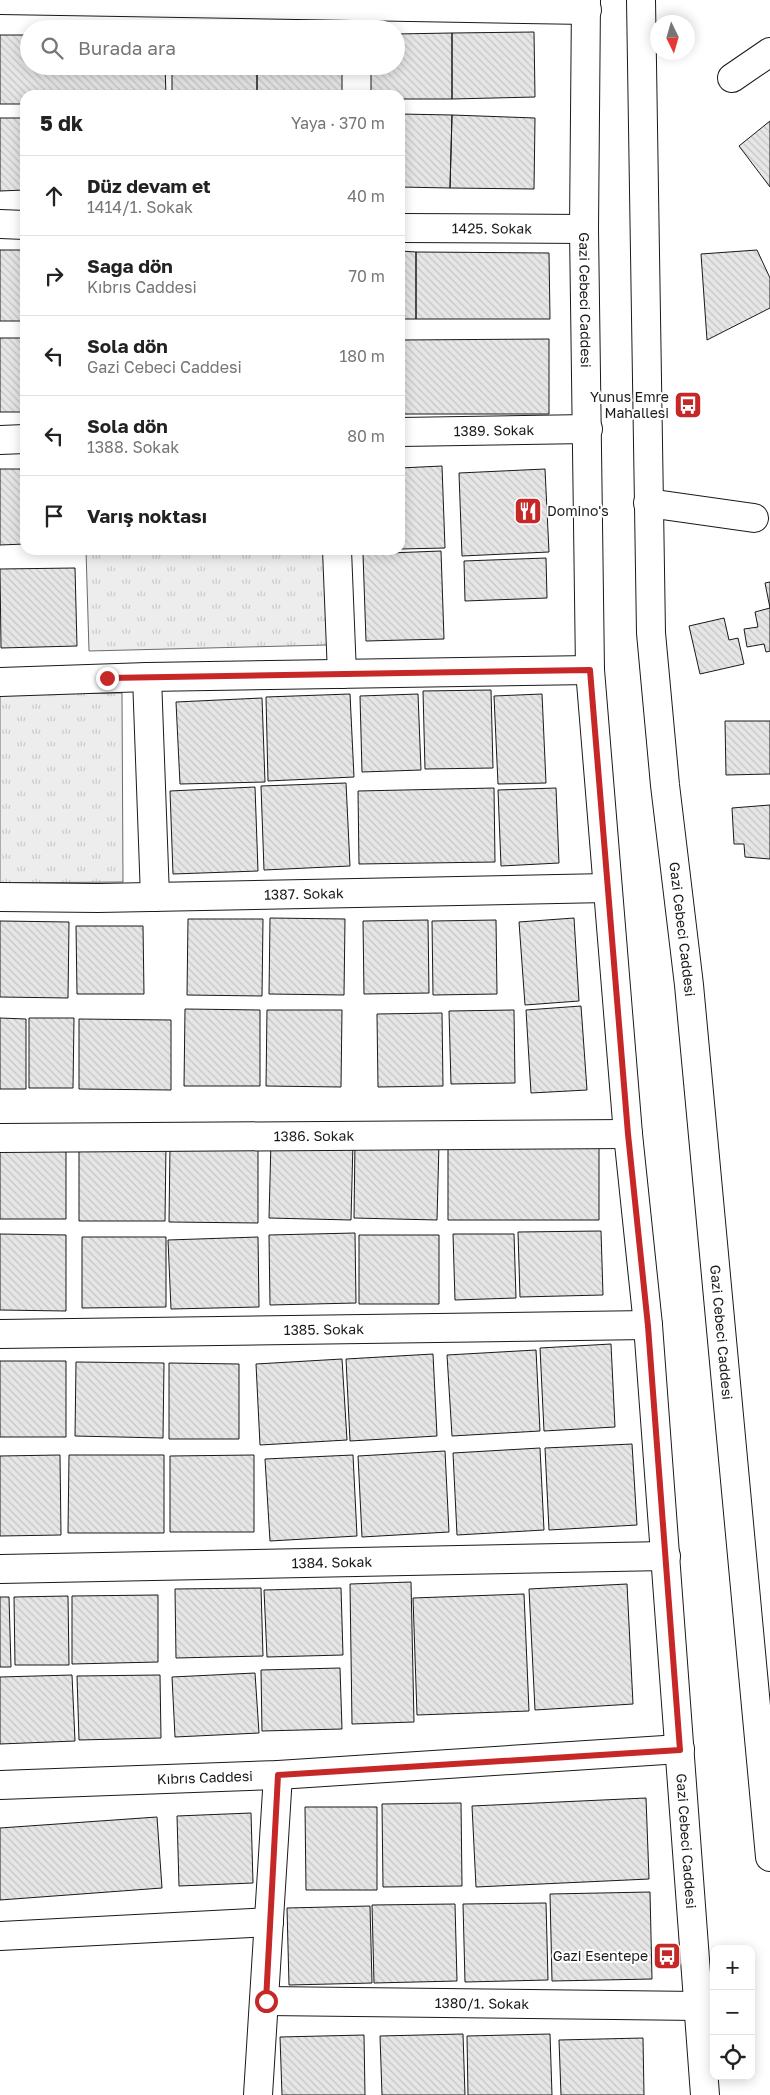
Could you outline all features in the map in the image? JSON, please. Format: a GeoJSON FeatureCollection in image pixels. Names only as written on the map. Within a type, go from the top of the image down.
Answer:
{"type":"FeatureCollection","features":[{"type":"Feature","properties":{"kind":"street"},"geometry":{"type":"LineString","coordinates":[[0,0],[587,5]]}},
{"type":"Feature","properties":{"kind":"street","name":"Gazi Cebeci Caddesi"},"geometry":{"type":"LineString","coordinates":[[642,2],[651,632],[690,995],[770,1857]]}},
{"type":"Feature","properties":{"kind":"street","name":"Gazi Cebeci Caddesi"},"geometry":{"type":"LineString","coordinates":[[587,5],[584,229],[590,670],[628,1134],[648,1326],[705,2095]]}},
{"type":"Feature","properties":{"kind":"street"},"geometry":{"type":"LineString","coordinates":[[732,78],[770,52]]}},
{"type":"Feature","properties":{"kind":"street"},"geometry":{"type":"LineString","coordinates":[[0,224],[20,225]]}},
{"type":"Feature","properties":{"kind":"street","name":"1425. Sokak"},"geometry":{"type":"LineString","coordinates":[[405,228],[584,229]]}},
{"type":"Feature","properties":{"kind":"street","name":"1389. Sokak"},"geometry":{"type":"LineString","coordinates":[[405,432],[588,429]]}},
{"type":"Feature","properties":{"kind":"street"},"geometry":{"type":"LineString","coordinates":[[0,440],[20,439]]}},
{"type":"Feature","properties":{"kind":"street"},"geometry":{"type":"LineString","coordinates":[[648,502],[754,518]]}},
{"type":"Feature","properties":{"kind":"street"},"geometry":{"type":"LineString","coordinates":[[337,555],[342,674]]}},
{"type":"Feature","properties":{"kind":"street"},"geometry":{"type":"LineString","coordinates":[[0,682],[147,677],[590,670]]}},
{"type":"Feature","properties":{"kind":"street"},"geometry":{"type":"LineString","coordinates":[[147,677],[155,897]]}},
{"type":"Feature","properties":{"kind":"street","name":"1387. Sokak"},"geometry":{"type":"LineString","coordinates":[[0,897],[155,897],[607,888]]}},
{"type":"Feature","properties":{"kind":"street","name":"1386. Sokak"},"geometry":{"type":"LineString","coordinates":[[0,1138],[628,1134]]}},
{"type":"Feature","properties":{"kind":"street","name":"1385. Sokak"},"geometry":{"type":"LineString","coordinates":[[0,1334],[648,1326]]}},
{"type":"Feature","properties":{"kind":"street","name":"1384. Sokak"},"geometry":{"type":"LineString","coordinates":[[0,1569],[666,1556]]}},
{"type":"Feature","properties":{"kind":"street","name":"Kıbrıs Caddesi"},"geometry":{"type":"LineString","coordinates":[[0,1785],[278,1775],[680,1750]]}},
{"type":"Feature","properties":{"kind":"street"},"geometry":{"type":"LineString","coordinates":[[258,2095],[266,2001],[278,1775]]}},
{"type":"Feature","properties":{"kind":"street"},"geometry":{"type":"LineString","coordinates":[[0,1936],[269,1922]]}},
{"type":"Feature","properties":{"kind":"street","name":"1380/1. Sokak"},"geometry":{"type":"LineString","coordinates":[[266,2001],[698,2006]]}},
{"type":"Feature","properties":{"kind":"green space"},"geometry":{"type":"Polygon","coordinates":[[[86,555],[325,555],[327,645],[89,651],[86,555]]]}},
{"type":"Feature","properties":{"kind":"green space"},"geometry":{"type":"Polygon","coordinates":[[[122,693],[123,882],[0,883],[0,694],[122,693]]]}},
{"type":"Feature","properties":{"kind":"building"},"geometry":{"type":"Polygon","coordinates":[[[534,32],[535,97],[452,99],[452,33],[534,32]]]}},
{"type":"Feature","properties":{"kind":"building"},"geometry":{"type":"Polygon","coordinates":[[[452,33],[452,99],[405,99],[405,90],[371,90],[371,75],[405,75],[405,34],[452,33]]]}},
{"type":"Feature","properties":{"kind":"building"},"geometry":{"type":"Polygon","coordinates":[[[0,35],[20,35],[20,75],[165,75],[166,90],[20,90],[20,104],[0,104],[0,35]]]}},
{"type":"Feature","properties":{"kind":"building"},"geometry":{"type":"Polygon","coordinates":[[[172,75],[257,75],[257,90],[172,90],[172,75]]]}},
{"type":"Feature","properties":{"kind":"building"},"geometry":{"type":"Polygon","coordinates":[[[257,75],[342,75],[342,90],[257,90],[257,75]]]}},
{"type":"Feature","properties":{"kind":"building"},"geometry":{"type":"Polygon","coordinates":[[[405,114],[452,115],[450,188],[405,187],[405,114]]]}},
{"type":"Feature","properties":{"kind":"building"},"geometry":{"type":"Polygon","coordinates":[[[452,115],[535,118],[534,189],[450,188],[452,115]]]}},
{"type":"Feature","properties":{"kind":"building"},"geometry":{"type":"Polygon","coordinates":[[[0,118],[20,118],[20,190],[0,191],[0,118]]]}},
{"type":"Feature","properties":{"kind":"building"},"geometry":{"type":"Polygon","coordinates":[[[770,121],[770,187],[739,146],[770,121]]]}},
{"type":"Feature","properties":{"kind":"building"},"geometry":{"type":"Polygon","coordinates":[[[0,250],[20,250],[20,321],[0,321],[0,250]]]}},
{"type":"Feature","properties":{"kind":"building"},"geometry":{"type":"Polygon","coordinates":[[[757,250],[770,278],[770,308],[707,340],[701,254],[757,250]]]}},
{"type":"Feature","properties":{"kind":"building"},"geometry":{"type":"Polygon","coordinates":[[[405,251],[416,252],[416,319],[405,319],[405,251]]]}},
{"type":"Feature","properties":{"kind":"building"},"geometry":{"type":"Polygon","coordinates":[[[416,252],[549,253],[550,319],[416,319],[416,252]]]}},
{"type":"Feature","properties":{"kind":"building"},"geometry":{"type":"Polygon","coordinates":[[[0,338],[20,338],[20,412],[0,412],[0,338]]]}},
{"type":"Feature","properties":{"kind":"building"},"geometry":{"type":"Polygon","coordinates":[[[549,339],[549,414],[405,414],[405,340],[549,339]]]}},
{"type":"Feature","properties":{"kind":"building"},"geometry":{"type":"Polygon","coordinates":[[[442,466],[445,548],[405,549],[405,468],[442,466]]]}},
{"type":"Feature","properties":{"kind":"building"},"geometry":{"type":"Polygon","coordinates":[[[0,469],[20,469],[20,544],[0,545],[0,469]]]}},
{"type":"Feature","properties":{"kind":"building"},"geometry":{"type":"Polygon","coordinates":[[[545,469],[549,552],[462,556],[459,473],[545,469]]]}},
{"type":"Feature","properties":{"kind":"building"},"geometry":{"type":"Polygon","coordinates":[[[441,551],[444,639],[366,641],[363,555],[405,555],[405,552],[441,551]]]}},
{"type":"Feature","properties":{"kind":"building"},"geometry":{"type":"Polygon","coordinates":[[[546,558],[547,598],[465,601],[464,561],[546,558]]]}},
{"type":"Feature","properties":{"kind":"building"},"geometry":{"type":"Polygon","coordinates":[[[75,568],[77,646],[1,648],[0,569],[75,568]]]}},
{"type":"Feature","properties":{"kind":"building"},"geometry":{"type":"Polygon","coordinates":[[[770,582],[770,608],[765,583],[770,582]]]}},
{"type":"Feature","properties":{"kind":"building"},"geometry":{"type":"Polygon","coordinates":[[[770,608],[770,651],[766,652],[764,644],[747,647],[744,629],[758,627],[755,612],[770,608]]]}},
{"type":"Feature","properties":{"kind":"building"},"geometry":{"type":"Polygon","coordinates":[[[724,618],[729,640],[738,638],[744,664],[700,674],[689,626],[724,618]]]}},
{"type":"Feature","properties":{"kind":"building"},"geometry":{"type":"Polygon","coordinates":[[[491,690],[493,768],[425,769],[423,691],[491,690]]]}},
{"type":"Feature","properties":{"kind":"building"},"geometry":{"type":"Polygon","coordinates":[[[350,694],[354,777],[268,781],[266,697],[350,694]]]}},
{"type":"Feature","properties":{"kind":"building"},"geometry":{"type":"Polygon","coordinates":[[[418,694],[421,770],[362,772],[360,696],[418,694]]]}},
{"type":"Feature","properties":{"kind":"building"},"geometry":{"type":"Polygon","coordinates":[[[542,694],[546,783],[498,784],[494,696],[542,694]]]}},
{"type":"Feature","properties":{"kind":"building"},"geometry":{"type":"Polygon","coordinates":[[[262,698],[265,782],[180,784],[176,702],[262,698]]]}},
{"type":"Feature","properties":{"kind":"building"},"geometry":{"type":"Polygon","coordinates":[[[725,721],[770,721],[770,774],[726,775],[725,721]]]}},
{"type":"Feature","properties":{"kind":"building"},"geometry":{"type":"Polygon","coordinates":[[[346,783],[350,866],[264,870],[261,786],[346,783]]]}},
{"type":"Feature","properties":{"kind":"building"},"geometry":{"type":"Polygon","coordinates":[[[255,787],[258,871],[173,874],[170,791],[255,787]]]}},
{"type":"Feature","properties":{"kind":"building"},"geometry":{"type":"Polygon","coordinates":[[[494,788],[495,862],[359,864],[358,791],[494,788]]]}},
{"type":"Feature","properties":{"kind":"building"},"geometry":{"type":"Polygon","coordinates":[[[556,788],[559,863],[501,866],[498,790],[556,788]]]}},
{"type":"Feature","properties":{"kind":"building"},"geometry":{"type":"Polygon","coordinates":[[[770,805],[770,859],[745,857],[744,844],[734,844],[732,808],[770,805]]]}},
{"type":"Feature","properties":{"kind":"building"},"geometry":{"type":"Polygon","coordinates":[[[270,918],[345,919],[344,995],[269,994],[270,918]]]}},
{"type":"Feature","properties":{"kind":"building"},"geometry":{"type":"Polygon","coordinates":[[[574,918],[579,1001],[525,1005],[519,922],[574,918]]]}},
{"type":"Feature","properties":{"kind":"building"},"geometry":{"type":"Polygon","coordinates":[[[188,919],[263,919],[262,996],[187,995],[188,919]]]}},
{"type":"Feature","properties":{"kind":"building"},"geometry":{"type":"Polygon","coordinates":[[[428,920],[429,993],[364,994],[363,921],[428,920]]]}},
{"type":"Feature","properties":{"kind":"building"},"geometry":{"type":"Polygon","coordinates":[[[496,920],[497,994],[433,995],[432,921],[496,920]]]}},
{"type":"Feature","properties":{"kind":"building"},"geometry":{"type":"Polygon","coordinates":[[[0,921],[69,922],[68,998],[0,997],[0,921]]]}},
{"type":"Feature","properties":{"kind":"building"},"geometry":{"type":"Polygon","coordinates":[[[76,926],[143,926],[144,994],[77,994],[76,926]]]}},
{"type":"Feature","properties":{"kind":"building"},"geometry":{"type":"Polygon","coordinates":[[[581,1006],[587,1090],[531,1093],[526,1010],[581,1006]]]}},
{"type":"Feature","properties":{"kind":"building"},"geometry":{"type":"Polygon","coordinates":[[[185,1009],[260,1010],[260,1086],[184,1086],[185,1009]]]}},
{"type":"Feature","properties":{"kind":"building"},"geometry":{"type":"Polygon","coordinates":[[[267,1010],[342,1010],[341,1087],[266,1086],[267,1010]]]}},
{"type":"Feature","properties":{"kind":"building"},"geometry":{"type":"Polygon","coordinates":[[[514,1010],[515,1083],[451,1084],[449,1011],[514,1010]]]}},
{"type":"Feature","properties":{"kind":"building"},"geometry":{"type":"Polygon","coordinates":[[[442,1013],[443,1086],[378,1087],[377,1014],[442,1013]]]}},
{"type":"Feature","properties":{"kind":"building"},"geometry":{"type":"Polygon","coordinates":[[[0,1018],[26,1019],[26,1089],[0,1089],[0,1018]]]}},
{"type":"Feature","properties":{"kind":"building"},"geometry":{"type":"Polygon","coordinates":[[[29,1018],[74,1018],[73,1088],[29,1088],[29,1018]]]}},
{"type":"Feature","properties":{"kind":"building"},"geometry":{"type":"Polygon","coordinates":[[[79,1019],[171,1020],[171,1090],[79,1089],[79,1019]]]}},
{"type":"Feature","properties":{"kind":"building"},"geometry":{"type":"Polygon","coordinates":[[[271,1141],[353,1142],[351,1220],[269,1218],[271,1141]]]}},
{"type":"Feature","properties":{"kind":"building"},"geometry":{"type":"Polygon","coordinates":[[[355,1142],[439,1143],[437,1220],[354,1218],[355,1142]]]}},
{"type":"Feature","properties":{"kind":"building"},"geometry":{"type":"Polygon","coordinates":[[[0,1143],[66,1144],[66,1219],[0,1219],[0,1143]]]}},
{"type":"Feature","properties":{"kind":"building"},"geometry":{"type":"Polygon","coordinates":[[[448,1143],[599,1144],[599,1220],[448,1220],[448,1143]]]}},
{"type":"Feature","properties":{"kind":"building"},"geometry":{"type":"Polygon","coordinates":[[[79,1144],[166,1144],[165,1221],[79,1221],[79,1144]]]}},
{"type":"Feature","properties":{"kind":"building"},"geometry":{"type":"Polygon","coordinates":[[[170,1145],[258,1146],[258,1223],[169,1222],[170,1145]]]}},
{"type":"Feature","properties":{"kind":"building"},"geometry":{"type":"Polygon","coordinates":[[[601,1231],[603,1295],[520,1297],[518,1232],[601,1231]]]}},
{"type":"Feature","properties":{"kind":"building"},"geometry":{"type":"Polygon","coordinates":[[[355,1233],[356,1303],[270,1305],[269,1235],[355,1233]]]}},
{"type":"Feature","properties":{"kind":"building"},"geometry":{"type":"Polygon","coordinates":[[[0,1234],[66,1235],[66,1311],[0,1310],[0,1234]]]}},
{"type":"Feature","properties":{"kind":"building"},"geometry":{"type":"Polygon","coordinates":[[[453,1234],[514,1234],[516,1298],[455,1300],[453,1234]]]}},
{"type":"Feature","properties":{"kind":"building"},"geometry":{"type":"Polygon","coordinates":[[[359,1235],[439,1235],[439,1304],[359,1304],[359,1235]]]}},
{"type":"Feature","properties":{"kind":"building"},"geometry":{"type":"Polygon","coordinates":[[[82,1237],[166,1237],[166,1307],[82,1308],[82,1237]]]}},
{"type":"Feature","properties":{"kind":"building"},"geometry":{"type":"Polygon","coordinates":[[[258,1237],[259,1307],[171,1309],[168,1240],[258,1237]]]}},
{"type":"Feature","properties":{"kind":"building"},"geometry":{"type":"Polygon","coordinates":[[[611,1344],[615,1427],[544,1431],[540,1348],[611,1344]]]}},
{"type":"Feature","properties":{"kind":"building"},"geometry":{"type":"Polygon","coordinates":[[[536,1350],[540,1431],[452,1436],[447,1355],[536,1350]]]}},
{"type":"Feature","properties":{"kind":"building"},"geometry":{"type":"Polygon","coordinates":[[[433,1354],[437,1436],[350,1441],[346,1359],[433,1354]]]}},
{"type":"Feature","properties":{"kind":"building"},"geometry":{"type":"Polygon","coordinates":[[[342,1359],[347,1440],[260,1445],[256,1364],[342,1359]]]}},
{"type":"Feature","properties":{"kind":"building"},"geometry":{"type":"Polygon","coordinates":[[[0,1361],[66,1361],[66,1437],[0,1437],[0,1361]]]}},
{"type":"Feature","properties":{"kind":"building"},"geometry":{"type":"Polygon","coordinates":[[[76,1362],[164,1363],[163,1438],[75,1436],[76,1362]]]}},
{"type":"Feature","properties":{"kind":"building"},"geometry":{"type":"Polygon","coordinates":[[[169,1363],[239,1364],[239,1439],[169,1439],[169,1363]]]}},
{"type":"Feature","properties":{"kind":"building"},"geometry":{"type":"Polygon","coordinates":[[[632,1444],[637,1525],[549,1530],[545,1448],[632,1444]]]}},
{"type":"Feature","properties":{"kind":"building"},"geometry":{"type":"Polygon","coordinates":[[[540,1448],[544,1530],[457,1535],[453,1453],[540,1448]]]}},
{"type":"Feature","properties":{"kind":"building"},"geometry":{"type":"Polygon","coordinates":[[[445,1451],[449,1532],[362,1537],[358,1456],[445,1451]]]}},
{"type":"Feature","properties":{"kind":"building"},"geometry":{"type":"Polygon","coordinates":[[[60,1455],[61,1535],[0,1536],[0,1456],[60,1455]]]}},
{"type":"Feature","properties":{"kind":"building"},"geometry":{"type":"Polygon","coordinates":[[[69,1455],[164,1455],[164,1533],[68,1533],[69,1455]]]}},
{"type":"Feature","properties":{"kind":"building"},"geometry":{"type":"Polygon","coordinates":[[[254,1455],[254,1532],[170,1532],[170,1456],[254,1455]]]}},
{"type":"Feature","properties":{"kind":"building"},"geometry":{"type":"Polygon","coordinates":[[[353,1455],[357,1536],[270,1541],[265,1459],[353,1455]]]}},
{"type":"Feature","properties":{"kind":"building"},"geometry":{"type":"Polygon","coordinates":[[[411,1582],[414,1722],[352,1724],[350,1584],[411,1582]]]}},
{"type":"Feature","properties":{"kind":"building"},"geometry":{"type":"Polygon","coordinates":[[[627,1584],[633,1704],[535,1710],[529,1589],[627,1584]]]}},
{"type":"Feature","properties":{"kind":"building"},"geometry":{"type":"Polygon","coordinates":[[[261,1588],[263,1656],[176,1658],[175,1589],[261,1588]]]}},
{"type":"Feature","properties":{"kind":"building"},"geometry":{"type":"Polygon","coordinates":[[[341,1588],[343,1655],[267,1657],[264,1590],[341,1588]]]}},
{"type":"Feature","properties":{"kind":"building"},"geometry":{"type":"Polygon","coordinates":[[[524,1594],[529,1711],[417,1715],[413,1598],[524,1594]]]}},
{"type":"Feature","properties":{"kind":"building"},"geometry":{"type":"Polygon","coordinates":[[[158,1595],[158,1662],[72,1664],[72,1596],[158,1595]]]}},
{"type":"Feature","properties":{"kind":"building"},"geometry":{"type":"Polygon","coordinates":[[[68,1596],[69,1665],[15,1665],[14,1597],[68,1596]]]}},
{"type":"Feature","properties":{"kind":"building"},"geometry":{"type":"Polygon","coordinates":[[[0,1597],[9,1597],[11,1667],[0,1667],[0,1597]]]}},
{"type":"Feature","properties":{"kind":"building"},"geometry":{"type":"Polygon","coordinates":[[[340,1668],[342,1729],[262,1731],[261,1670],[340,1668]]]}},
{"type":"Feature","properties":{"kind":"building"},"geometry":{"type":"Polygon","coordinates":[[[255,1673],[259,1733],[175,1737],[172,1677],[255,1673]]]}},
{"type":"Feature","properties":{"kind":"building"},"geometry":{"type":"Polygon","coordinates":[[[72,1675],[75,1741],[0,1744],[0,1677],[72,1675]]]}},
{"type":"Feature","properties":{"kind":"building"},"geometry":{"type":"Polygon","coordinates":[[[160,1675],[161,1738],[79,1740],[77,1676],[160,1675]]]}},
{"type":"Feature","properties":{"kind":"building"},"geometry":{"type":"Polygon","coordinates":[[[646,1798],[649,1879],[476,1887],[472,1806],[646,1798]]]}},
{"type":"Feature","properties":{"kind":"building"},"geometry":{"type":"Polygon","coordinates":[[[461,1803],[462,1886],[383,1887],[382,1804],[461,1803]]]}},
{"type":"Feature","properties":{"kind":"building"},"geometry":{"type":"Polygon","coordinates":[[[305,1807],[377,1807],[377,1890],[306,1890],[305,1807]]]}},
{"type":"Feature","properties":{"kind":"building"},"geometry":{"type":"Polygon","coordinates":[[[251,1813],[253,1883],[179,1886],[177,1816],[251,1813]]]}},
{"type":"Feature","properties":{"kind":"building"},"geometry":{"type":"Polygon","coordinates":[[[157,1817],[162,1888],[0,1900],[0,1828],[157,1817]]]}},
{"type":"Feature","properties":{"kind":"building"},"geometry":{"type":"Polygon","coordinates":[[[650,1892],[652,1979],[552,1981],[550,1894],[650,1892]]]}},
{"type":"Feature","properties":{"kind":"building"},"geometry":{"type":"Polygon","coordinates":[[[546,1903],[548,1980],[465,1982],[463,1904],[546,1903]]]}},
{"type":"Feature","properties":{"kind":"building"},"geometry":{"type":"Polygon","coordinates":[[[455,1904],[457,1981],[374,1983],[372,1905],[455,1904]]]}},
{"type":"Feature","properties":{"kind":"building"},"geometry":{"type":"Polygon","coordinates":[[[370,1906],[372,1983],[289,1985],[287,1908],[370,1906]]]}},
{"type":"Feature","properties":{"kind":"building"},"geometry":{"type":"Polygon","coordinates":[[[463,2034],[465,2095],[382,2095],[380,2036],[463,2034]]]}},
{"type":"Feature","properties":{"kind":"building"},"geometry":{"type":"Polygon","coordinates":[[[550,2034],[552,2095],[468,2095],[467,2036],[550,2034]]]}},
{"type":"Feature","properties":{"kind":"building"},"geometry":{"type":"Polygon","coordinates":[[[364,2035],[365,2095],[282,2095],[280,2037],[364,2035]]]}},
{"type":"Feature","properties":{"kind":"building"},"geometry":{"type":"Polygon","coordinates":[[[643,2038],[644,2095],[561,2095],[559,2040],[643,2038]]]}},
{"type":"Feature","properties":{"kind":"place","name":"Yunus Emre Mahallesi"},"geometry":{"type":"Point","coordinates":[688,405]}},
{"type":"Feature","properties":{"kind":"place","name":"Domino's"},"geometry":{"type":"Point","coordinates":[528,511]}},
{"type":"Feature","properties":{"kind":"place","name":"Gazi Esentepe"},"geometry":{"type":"Point","coordinates":[667,1956]}},
{"type":"Feature","properties":{"kind":"route"},"geometry":{"type":"LineString","coordinates":[[107,678],[590,670],[628,1134],[648,1326],[680,1750],[278,1775],[266,2001]]}}]}
